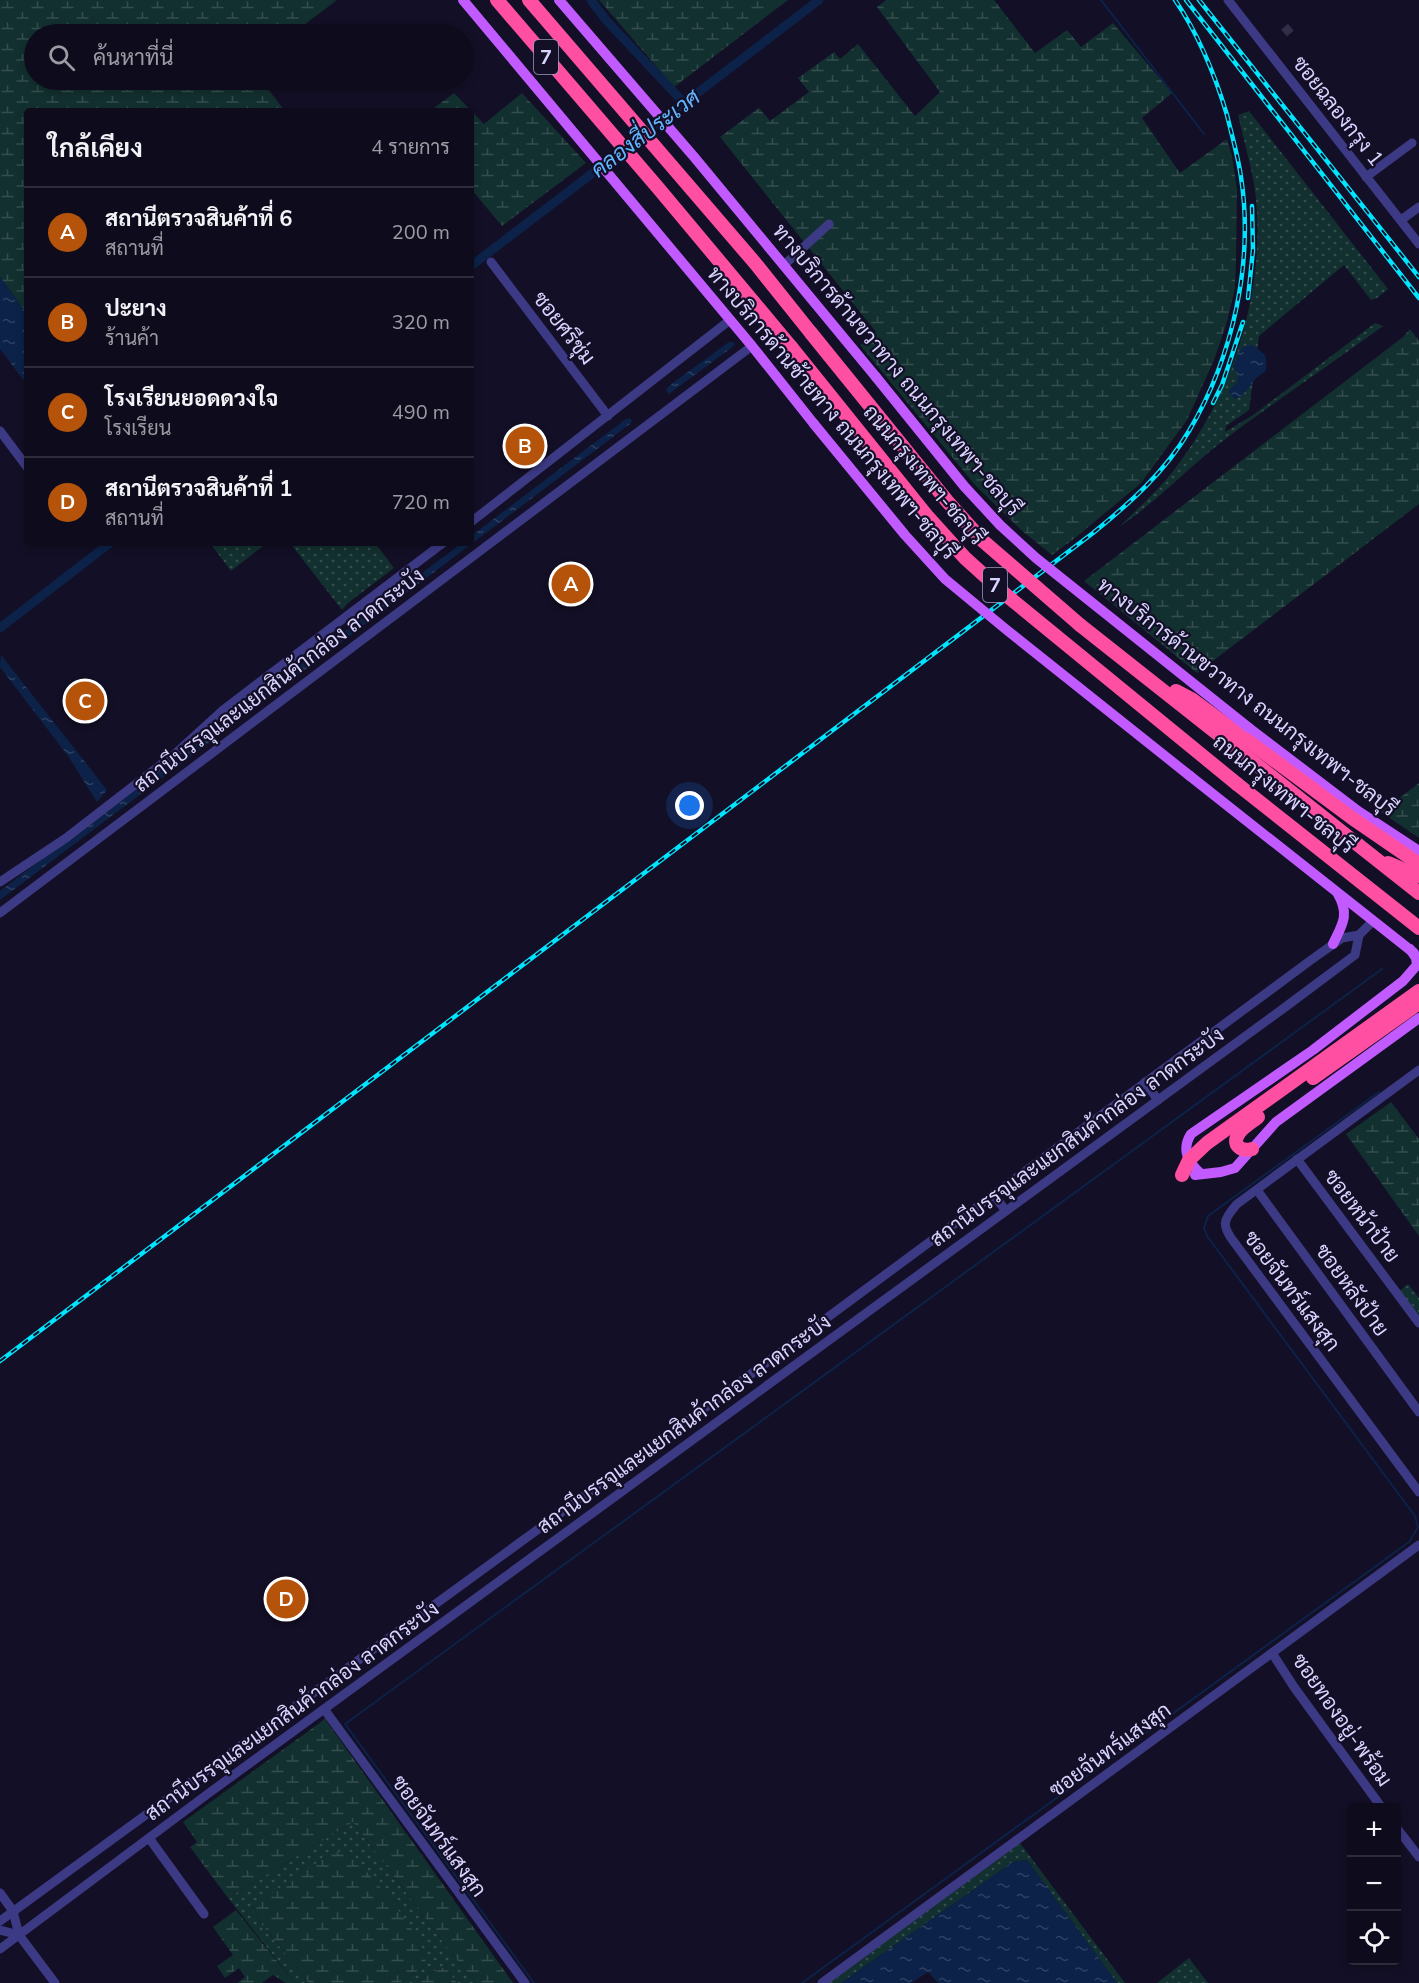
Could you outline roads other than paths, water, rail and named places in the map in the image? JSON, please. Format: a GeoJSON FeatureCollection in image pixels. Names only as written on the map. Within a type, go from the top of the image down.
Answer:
{"type":"FeatureCollection","features":[{"type":"Feature","properties":{"kind":"highway","name":"ถนนกรุงเทพฯ-ชลบุรี"},"geometry":{"type":"LineString","coordinates":[[497,0],[659,189],[791,347],[927,516],[965,558],[1006,595],[1241,787],[1419,928]]}},
{"type":"Feature","properties":{"kind":"highway","name":"ถนนกรุงเทพฯ-ชลบุรี"},"geometry":{"type":"LineString","coordinates":[[529,0],[755,263],[947,501],[983,541],[1080,626],[1419,893]]}},
{"type":"Feature","properties":{"kind":"highway"},"geometry":{"type":"LineString","coordinates":[[1126,660],[1193,700],[1352,818],[1419,864]]}},
{"type":"Feature","properties":{"kind":"highway"},"geometry":{"type":"LineString","coordinates":[[1241,787],[1419,937]]}},
{"type":"Feature","properties":{"kind":"highway"},"geometry":{"type":"LineString","coordinates":[[1370,855],[1419,876]]}},
{"type":"Feature","properties":{"kind":"highway"},"geometry":{"type":"LineString","coordinates":[[1182,1176],[1189,1160],[1207,1143],[1419,991]]}},
{"type":"Feature","properties":{"kind":"highway"},"geometry":{"type":"LineString","coordinates":[[1252,1149],[1240,1150],[1236,1141],[1239,1132],[1419,1003]]}},
{"type":"Feature","properties":{"kind":"main road","name":"ทางบริการด้านซ้ายทาง ถนนกรุงเทพฯ-ชลบุรี"},"geometry":{"type":"LineString","coordinates":[[463,0],[752,346],[905,535],[945,579],[1419,957]]}},
{"type":"Feature","properties":{"kind":"main road","name":"ทางบริการด้านขวาทาง ถนนกรุงเทพฯ-ชลบุรี"},"geometry":{"type":"LineString","coordinates":[[559,0],[695,158],[788,261],[876,377],[964,486],[1000,525],[1036,558],[1249,728],[1358,810],[1419,851]]}},
{"type":"Feature","properties":{"kind":"main road"},"geometry":{"type":"LineString","coordinates":[[1333,944],[1345,917],[1342,902],[1335,889]]}},
{"type":"Feature","properties":{"kind":"main road"},"geometry":{"type":"LineString","coordinates":[[1201,1174],[1192,1166],[1186,1154],[1186,1142],[1191,1134],[1313,1050],[1413,971],[1417,960],[1410,949]]}},
{"type":"Feature","properties":{"kind":"main road"},"geometry":{"type":"LineString","coordinates":[[1182,1176],[1221,1172],[1235,1168],[1276,1122],[1419,1018]]}},
{"type":"Feature","properties":{"kind":"street","name":"ซอยฉลองกรุง 1"},"geometry":{"type":"LineString","coordinates":[[1228,0],[1419,244]]}},
{"type":"Feature","properties":{"kind":"street"},"geometry":{"type":"LineString","coordinates":[[1366,177],[1412,143]]}},
{"type":"Feature","properties":{"kind":"street"},"geometry":{"type":"LineString","coordinates":[[1401,220],[1419,207]]}},
{"type":"Feature","properties":{"kind":"street"},"geometry":{"type":"LineString","coordinates":[[788,261],[828,224]]}},
{"type":"Feature","properties":{"kind":"street","name":"ซอยศรีชุ่ม"},"geometry":{"type":"LineString","coordinates":[[491,262],[608,416]]}},
{"type":"Feature","properties":{"kind":"street"},"geometry":{"type":"LineString","coordinates":[[474,520],[730,320]]}},
{"type":"Feature","properties":{"kind":"street","name":"สถานีบรรจุและแยกสินค้ากล่อง ลาดกระบัง"},"geometry":{"type":"LineString","coordinates":[[0,913],[752,346]]}},
{"type":"Feature","properties":{"kind":"street"},"geometry":{"type":"LineString","coordinates":[[0,431],[24,463]]}},
{"type":"Feature","properties":{"kind":"street","name":"สถานีบรรจุและแยกสินค้ากล่อง ลาดกระบัง"},"geometry":{"type":"LineString","coordinates":[[0,882],[66,838],[176,753],[223,710],[439,546]]}},
{"type":"Feature","properties":{"kind":"street"},"geometry":{"type":"LineString","coordinates":[[1359,935],[1373,921]]}},
{"type":"Feature","properties":{"kind":"street","name":"สถานีบรรจุและแยกสินค้ากล่อง ลาดกระบัง"},"geometry":{"type":"LineString","coordinates":[[0,1921],[728,1391],[1333,944],[1342,938],[1359,935],[1355,955],[324,1709],[0,1949]]}},
{"type":"Feature","properties":{"kind":"street","name":"ซอยจันทร์แสงสุก"},"geometry":{"type":"LineString","coordinates":[[1418,1487],[1227,1233],[1225,1218],[1237,1204],[1419,1070]]}},
{"type":"Feature","properties":{"kind":"street"},"geometry":{"type":"LineString","coordinates":[[1145,1082],[1158,1100]]}},
{"type":"Feature","properties":{"kind":"street","name":"ซอยหน้าป้าย"},"geometry":{"type":"LineString","coordinates":[[1297,1159],[1419,1323]]}},
{"type":"Feature","properties":{"kind":"street","name":"ซอยหลังป้าย"},"geometry":{"type":"LineString","coordinates":[[1257,1190],[1419,1412]]}},
{"type":"Feature","properties":{"kind":"street"},"geometry":{"type":"LineString","coordinates":[[993,1194],[1006,1211]]}},
{"type":"Feature","properties":{"kind":"street","name":"ซอยจันทร์แสงสุก"},"geometry":{"type":"LineString","coordinates":[[822,1983],[1419,1545]]}},
{"type":"Feature","properties":{"kind":"street","name":"ซอยทองอยู่-พร้อม"},"geometry":{"type":"LineString","coordinates":[[1272,1653],[1378,1803]]}},
{"type":"Feature","properties":{"kind":"street","name":"ซอยจันทร์แสงสุก"},"geometry":{"type":"LineString","coordinates":[[324,1709],[525,1983]]}},
{"type":"Feature","properties":{"kind":"street"},"geometry":{"type":"LineString","coordinates":[[240,1748],[251,1763]]}},
{"type":"Feature","properties":{"kind":"street"},"geometry":{"type":"LineString","coordinates":[[1401,1834],[1419,1857]]}},
{"type":"Feature","properties":{"kind":"street"},"geometry":{"type":"LineString","coordinates":[[149,1838],[204,1914]]}},
{"type":"Feature","properties":{"kind":"street"},"geometry":{"type":"LineString","coordinates":[[0,1893],[13,1911],[19,1935],[55,1983]]}},
{"type":"Feature","properties":{"kind":"street"},"geometry":{"type":"LineString","coordinates":[[0,1930],[19,1935]]}},
{"type":"Feature","properties":{"kind":"water"},"geometry":{"type":"Polygon","coordinates":[[[0,277],[24,310],[24,381],[0,349],[0,277]]]}},
{"type":"Feature","properties":{"kind":"water"},"geometry":{"type":"Polygon","coordinates":[[[729,342],[735,344],[669,394],[666,390],[670,385],[729,342]]]}},
{"type":"Feature","properties":{"kind":"water"},"geometry":{"type":"Polygon","coordinates":[[[1253,345],[1265,355],[1266,370],[1256,378],[1246,392],[1236,399],[1228,391],[1237,383],[1238,375],[1233,368],[1239,351],[1244,346],[1253,345]]]}},
{"type":"Feature","properties":{"kind":"water"},"geometry":{"type":"Polygon","coordinates":[[[630,418],[632,421],[630,424],[474,542],[474,534],[630,418]]]}},
{"type":"Feature","properties":{"kind":"water"},"geometry":{"type":"Polygon","coordinates":[[[458,546],[469,546],[257,706],[253,700],[458,546]]]}},
{"type":"Feature","properties":{"kind":"water"},"geometry":{"type":"Polygon","coordinates":[[[1,655],[107,790],[97,802],[68,756],[0,667],[1,655]]]}},
{"type":"Feature","properties":{"kind":"water"},"geometry":{"type":"Polygon","coordinates":[[[221,725],[222,733],[0,900],[0,891],[215,727],[221,725]]]}},
{"type":"Feature","properties":{"kind":"water"},"geometry":{"type":"Polygon","coordinates":[[[1027,1860],[1117,1983],[938,1983],[928,1972],[911,1983],[841,1983],[1013,1862],[1027,1860]]]}},
{"type":"Feature","properties":{"kind":"waterway"},"geometry":{"type":"LineString","coordinates":[[591,0],[606,20],[684,103]]}},
{"type":"Feature","properties":{"kind":"waterway","name":"คลองสี่ประเวศ"},"geometry":{"type":"LineString","coordinates":[[474,264],[819,0]]}},
{"type":"Feature","properties":{"kind":"waterway"},"geometry":{"type":"LineString","coordinates":[[1101,0],[1204,134]]}},
{"type":"Feature","properties":{"kind":"waterway","name":"คลองสี่ประเวศ"},"geometry":{"type":"LineString","coordinates":[[0,628],[106,546]]}},
{"type":"Feature","properties":{"kind":"waterway"},"geometry":{"type":"LineString","coordinates":[[534,1983],[345,1724],[1382,969]]}},
{"type":"Feature","properties":{"kind":"waterway"},"geometry":{"type":"LineString","coordinates":[[802,1983],[1409,1542],[1418,1527],[1415,1516],[1207,1236],[1204,1228],[1208,1216],[1379,1092]]}},
{"type":"Feature","properties":{"kind":"tunnel"},"geometry":{"type":"LineString","coordinates":[[1284,33],[1291,27]]}},
{"type":"Feature","properties":{"kind":"railway"},"geometry":{"type":"LineString","coordinates":[[0,1361],[1093,533],[1158,473],[1189,431],[1218,372],[1236,308],[1245,242],[1241,177],[1227,115],[1206,56],[1175,0]]}},
{"type":"Feature","properties":{"kind":"railway"},"geometry":{"type":"LineString","coordinates":[[1186,0],[1419,298]]}},
{"type":"Feature","properties":{"kind":"railway"},"geometry":{"type":"LineString","coordinates":[[1199,0],[1419,277]]}},
{"type":"Feature","properties":{"kind":"railway"},"geometry":{"type":"LineString","coordinates":[[1248,298],[1253,250],[1252,206]]}},
{"type":"Feature","properties":{"kind":"railway"},"geometry":{"type":"LineString","coordinates":[[1213,403],[1222,385],[1243,322]]}},
{"type":"Feature","properties":{"kind":"place","name":"ปะยาง"},"geometry":{"type":"Point","coordinates":[525,446]}},
{"type":"Feature","properties":{"kind":"place","name":"สถานีตรวจสินค้าที่ 6"},"geometry":{"type":"Point","coordinates":[571,584]}},
{"type":"Feature","properties":{"kind":"place","name":"โรงเรียนยอดดวงใจ"},"geometry":{"type":"Point","coordinates":[85,701]}},
{"type":"Feature","properties":{"kind":"place","name":"สถานีตรวจสินค้าที่ 1"},"geometry":{"type":"Point","coordinates":[286,1599]}}]}
